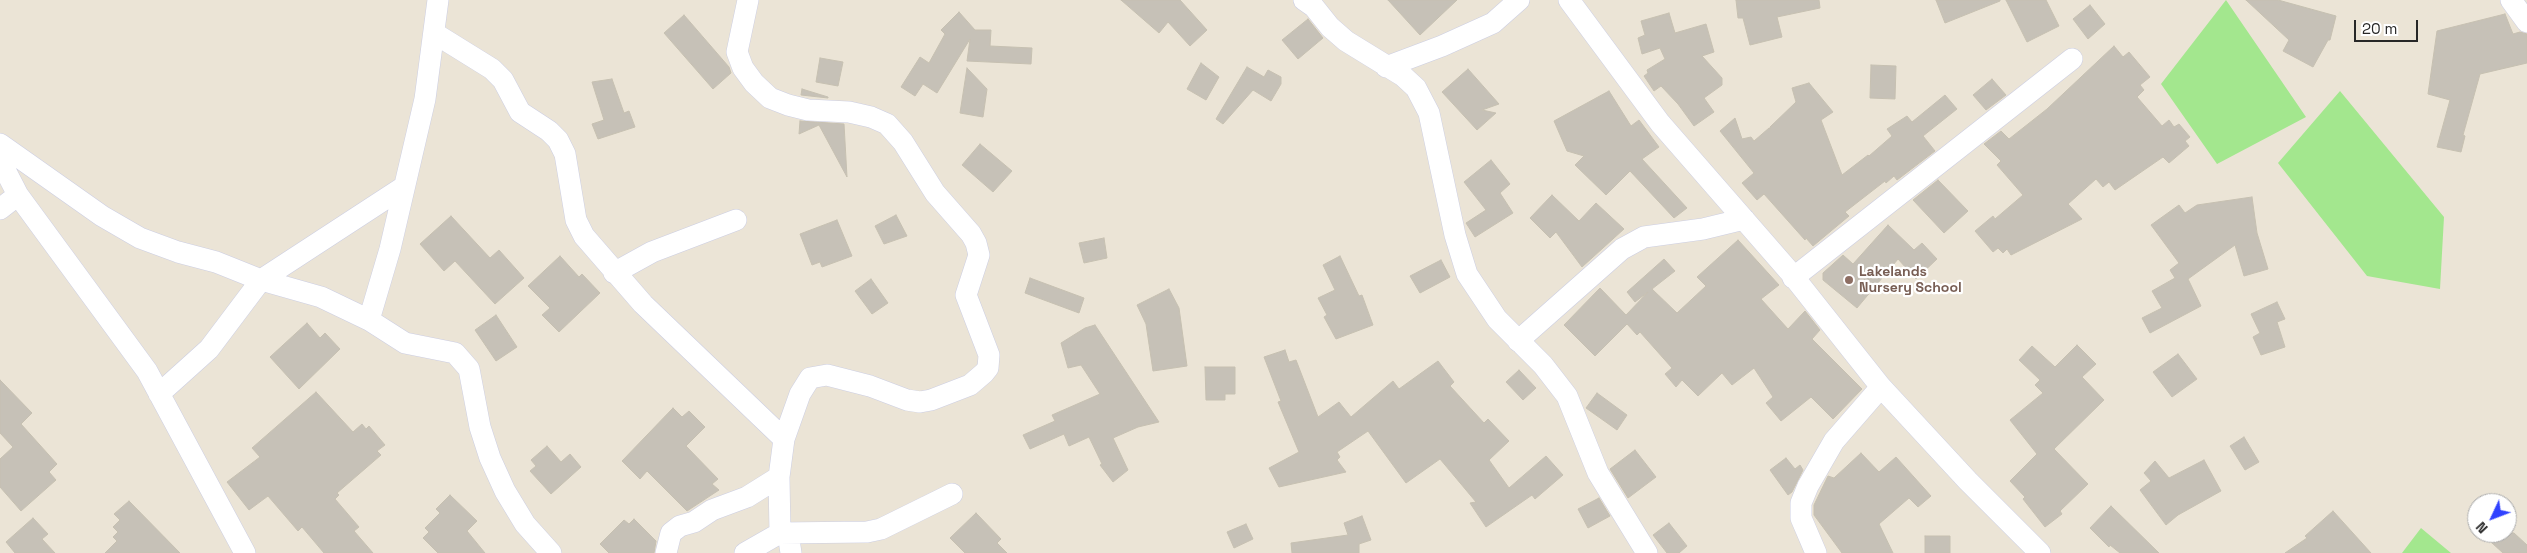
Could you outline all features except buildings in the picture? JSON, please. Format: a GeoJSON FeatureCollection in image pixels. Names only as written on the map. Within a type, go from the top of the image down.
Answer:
{"type":"FeatureCollection","features":[{"type":"Feature","properties":{"kind":"street"},"geometry":{"type":"LineString","coordinates":[[369,320],[390,248],[402,188],[425,99],[438,0]]}},
{"type":"Feature","properties":{"kind":"street"},"geometry":{"type":"LineString","coordinates":[[748,0],[737,52],[743,68],[754,83],[770,98],[788,106],[808,110],[849,112],[871,117],[887,124],[903,142],[935,193],[971,234],[979,255],[966,287],[966,295],[989,355],[988,368],[970,385],[931,400],[920,402],[907,400],[827,375],[814,376],[802,387],[784,439],[779,477],[787,540]]}},
{"type":"Feature","properties":{"kind":"street"},"geometry":{"type":"LineString","coordinates":[[1304,0],[1314,7],[1330,27],[1346,40],[1402,76],[1416,88],[1429,113],[1455,235],[1467,274],[1497,319],[1543,365],[1567,396],[1598,473],[1647,553]]}},
{"type":"Feature","properties":{"kind":"street"},"geometry":{"type":"LineString","coordinates":[[1386,67],[1442,46],[1494,22],[1519,0]]}},
{"type":"Feature","properties":{"kind":"street"},"geometry":{"type":"LineString","coordinates":[[1569,0],[1660,123],[1744,219],[1881,387],[1968,481],[2040,553]]}},
{"type":"Feature","properties":{"kind":"street"},"geometry":{"type":"LineString","coordinates":[[2511,0],[2527,22]]}},
{"type":"Feature","properties":{"kind":"street"},"geometry":{"type":"LineString","coordinates":[[434,33],[492,69],[503,80],[520,112],[558,140],[565,154],[576,220],[584,236],[614,273],[643,304],[784,439]]}},
{"type":"Feature","properties":{"kind":"street"},"geometry":{"type":"LineString","coordinates":[[1793,278],[2072,59]]}},
{"type":"Feature","properties":{"kind":"street"},"geometry":{"type":"LineString","coordinates":[[0,144],[102,216],[140,238],[216,262],[261,280],[321,297],[369,320],[406,342],[455,353],[465,364],[471,376],[480,427],[490,458],[505,491],[525,524],[551,553]]}},
{"type":"Feature","properties":{"kind":"street"},"geometry":{"type":"LineString","coordinates":[[0,160],[18,194],[147,371],[244,553]]}},
{"type":"Feature","properties":{"kind":"street"},"geometry":{"type":"LineString","coordinates":[[159,394],[209,349],[261,280],[402,188]]}},
{"type":"Feature","properties":{"kind":"street"},"geometry":{"type":"LineString","coordinates":[[0,210],[18,194]]}},
{"type":"Feature","properties":{"kind":"street"},"geometry":{"type":"LineString","coordinates":[[1518,341],[1622,249],[1644,237],[1703,230],[1744,219]]}},
{"type":"Feature","properties":{"kind":"street"},"geometry":{"type":"LineString","coordinates":[[614,273],[652,252],[736,220]]}},
{"type":"Feature","properties":{"kind":"street"},"geometry":{"type":"LineString","coordinates":[[1816,553],[1801,518],[1801,503],[1808,486],[1834,441],[1881,387]]}},
{"type":"Feature","properties":{"kind":"street"},"geometry":{"type":"LineString","coordinates":[[666,553],[671,533],[680,526],[694,522],[712,510],[747,497],[779,477]]}},
{"type":"Feature","properties":{"kind":"street"},"geometry":{"type":"LineString","coordinates":[[745,553],[787,540],[881,529],[952,494]]}},
{"type":"Feature","properties":{"kind":"green space"},"geometry":{"type":"Polygon","coordinates":[[[2226,0],[2306,117],[2217,164],[2161,84],[2226,0]]]}},
{"type":"Feature","properties":{"kind":"green space"},"geometry":{"type":"Polygon","coordinates":[[[2340,91],[2444,217],[2440,289],[2367,276],[2278,163],[2340,91]]]}},
{"type":"Feature","properties":{"kind":"green space"},"geometry":{"type":"Polygon","coordinates":[[[2421,528],[2451,553],[2402,553],[2421,528]]]}},
{"type":"Feature","properties":{"kind":"place","name":"Lakelands Nursery School"},"geometry":{"type":"Point","coordinates":[1849,280]}}]}
